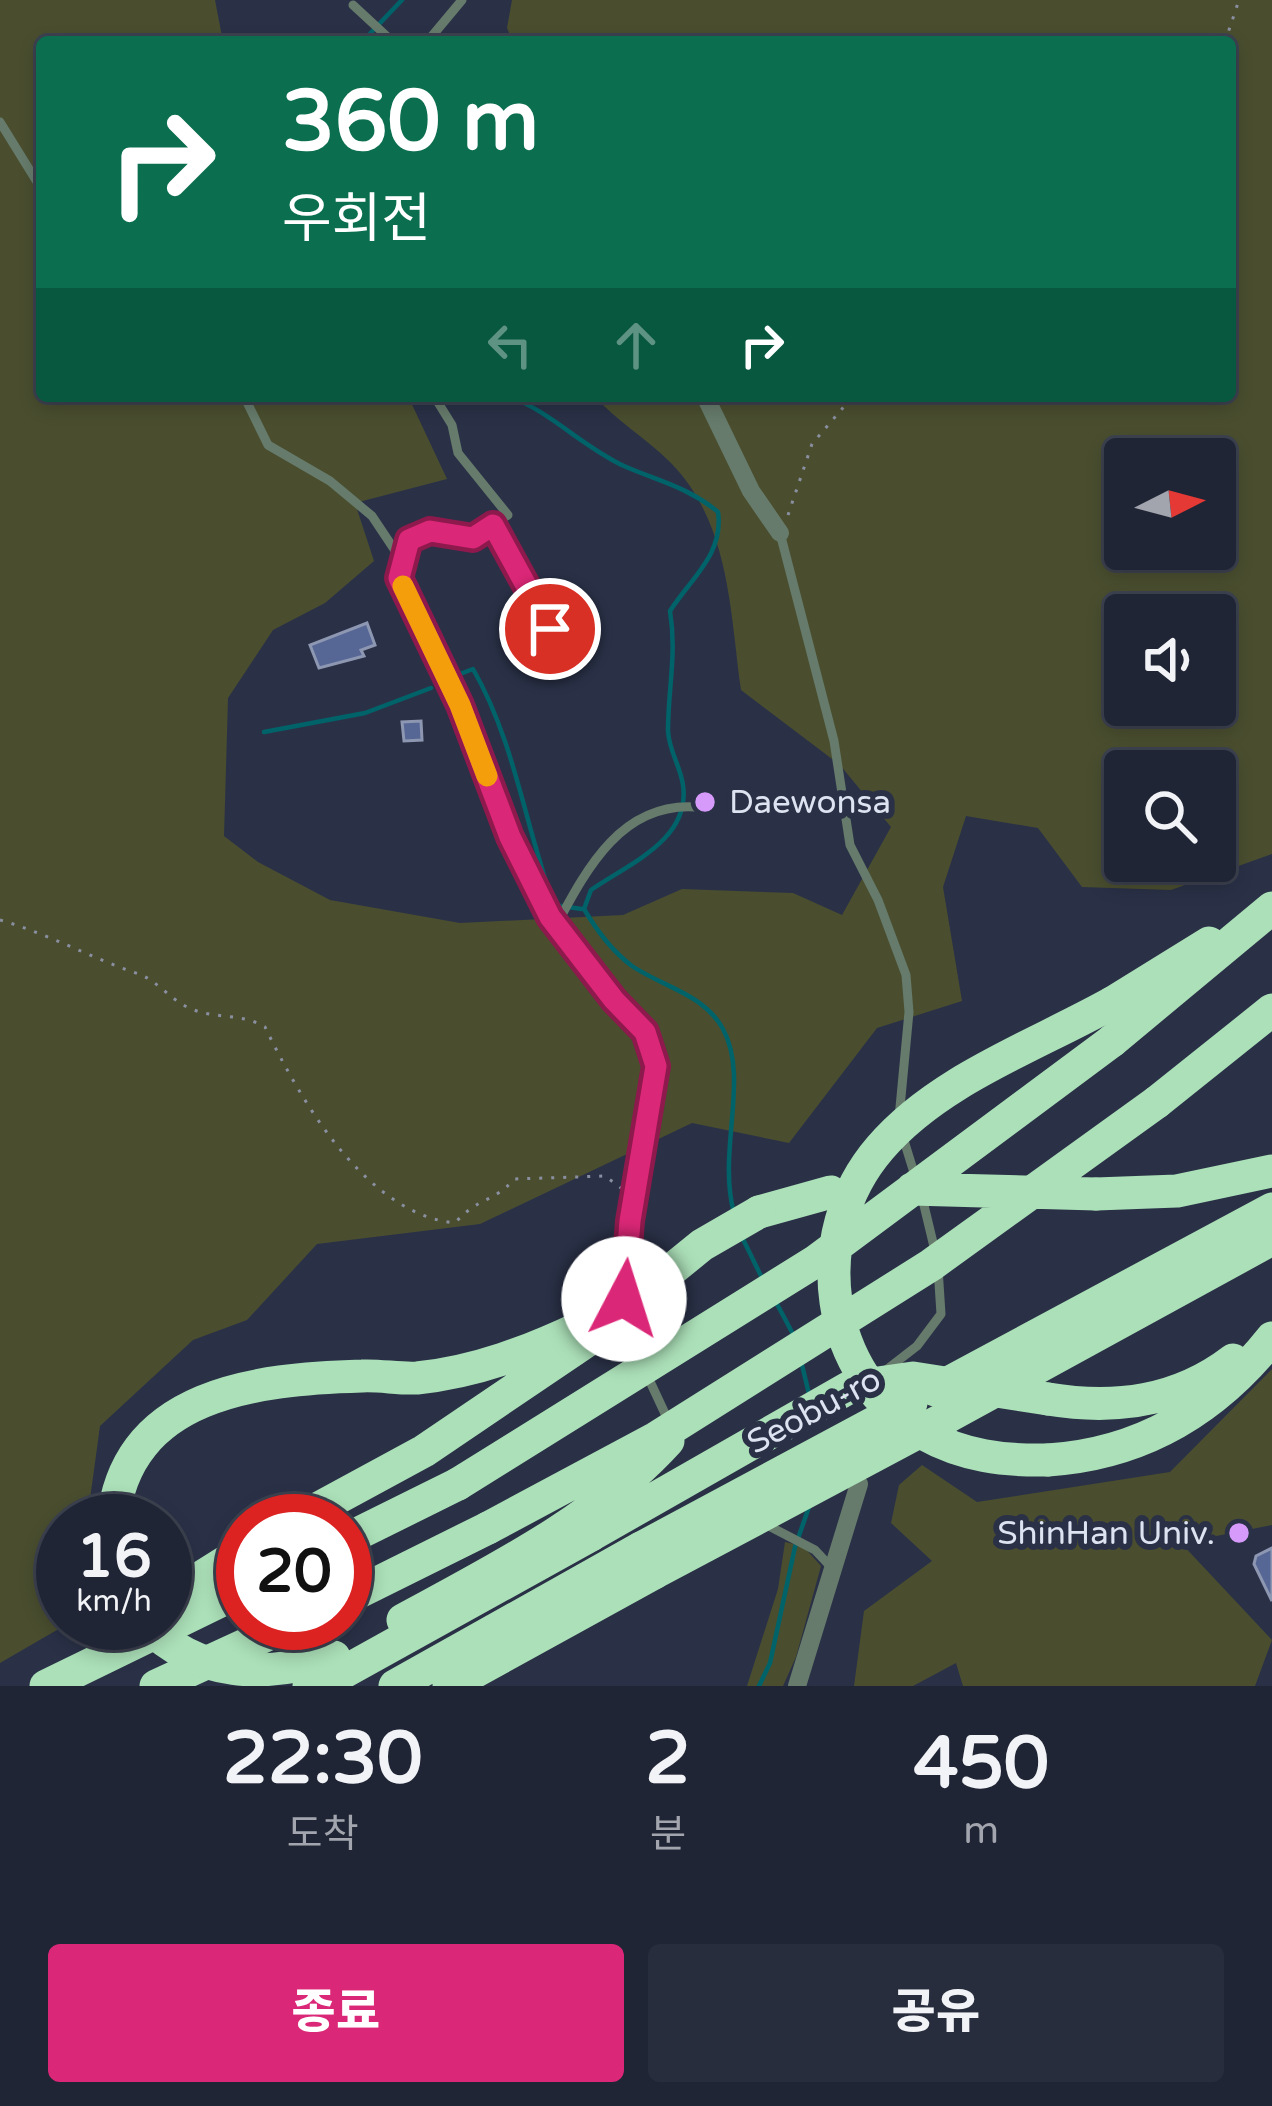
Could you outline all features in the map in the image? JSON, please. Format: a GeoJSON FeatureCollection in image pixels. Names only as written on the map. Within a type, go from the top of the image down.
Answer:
{"type":"FeatureCollection","features":[{"type":"Feature","properties":{"kind":"highway"},"geometry":{"type":"LineString","coordinates":[[1272,906],[1112,1003],[950,1091],[903,1124],[859,1176],[835,1243],[835,1296],[846,1343],[863,1378],[889,1408],[925,1434],[963,1451],[1048,1460],[1106,1452],[1180,1423],[1232,1384],[1272,1338]]}},
{"type":"Feature","properties":{"kind":"highway"},"geometry":{"type":"LineString","coordinates":[[372,1527],[458,1484],[816,1261],[1112,1041],[1272,906]]}},
{"type":"Feature","properties":{"kind":"highway"},"geometry":{"type":"LineString","coordinates":[[372,1586],[656,1438],[932,1265],[1156,1102],[1272,1010]]}},
{"type":"Feature","properties":{"kind":"highway"},"geometry":{"type":"LineString","coordinates":[[345,1494],[424,1451],[702,1245],[759,1212],[831,1192],[962,1187],[1096,1194],[1177,1191],[1272,1171]]}},
{"type":"Feature","properties":{"kind":"highway","name":"Seobu-ro"},"geometry":{"type":"LineString","coordinates":[[940,1404],[1272,1209]]}},
{"type":"Feature","properties":{"kind":"highway","name":"Seobu-ro"},"geometry":{"type":"LineString","coordinates":[[395,1686],[647,1560],[940,1404],[1272,1240]]}},
{"type":"Feature","properties":{"kind":"highway"},"geometry":{"type":"LineString","coordinates":[[309,1686],[344,1672],[591,1535],[796,1413],[850,1388],[913,1378],[1048,1399],[1118,1403],[1171,1395],[1223,1368],[1272,1323]]}},
{"type":"Feature","properties":{"kind":"highway"},"geometry":{"type":"LineString","coordinates":[[116,1494],[117,1483],[142,1442],[176,1412],[251,1385],[363,1376],[416,1378],[522,1355],[587,1331]]}},
{"type":"Feature","properties":{"kind":"highway"},"geometry":{"type":"LineString","coordinates":[[180,1650],[194,1660],[228,1671],[284,1671],[334,1657],[496,1570],[634,1478],[694,1412]]}},
{"type":"Feature","properties":{"kind":"highway","name":"Seobu-ro"},"geometry":{"type":"LineString","coordinates":[[449,1686],[647,1560]]}},
{"type":"Feature","properties":{"kind":"highway"},"geometry":{"type":"LineString","coordinates":[[46,1686],[216,1603]]}},
{"type":"Feature","properties":{"kind":"highway"},"geometry":{"type":"LineString","coordinates":[[29,1686],[86,1650]]}},
{"type":"Feature","properties":{"kind":"highway"},"geometry":{"type":"LineString","coordinates":[[156,1686],[234,1650]]}},
{"type":"Feature","properties":{"kind":"street"},"geometry":{"type":"LineString","coordinates":[[708,402],[751,491],[780,533]]}},
{"type":"Feature","properties":{"kind":"street"},"geometry":{"type":"LineString","coordinates":[[797,1686],[830,1566],[859,1484]]}},
{"type":"Feature","properties":{"kind":"lane"},"geometry":{"type":"LineString","coordinates":[[432,36],[462,0]]}},
{"type":"Feature","properties":{"kind":"lane"},"geometry":{"type":"LineString","coordinates":[[353,4],[387,36]]}},
{"type":"Feature","properties":{"kind":"lane"},"geometry":{"type":"LineString","coordinates":[[0,122],[36,180]]}},
{"type":"Feature","properties":{"kind":"lane"},"geometry":{"type":"LineString","coordinates":[[247,402],[268,446],[330,481],[358,505],[400,558]]}},
{"type":"Feature","properties":{"kind":"lane"},"geometry":{"type":"LineString","coordinates":[[438,402],[452,425],[458,453],[508,515],[473,538],[430,531],[409,540],[400,558],[399,578],[460,705],[510,837],[557,924],[614,1000],[645,1032],[656,1066],[634,1193],[624,1299],[628,1326],[680,1445]]}},
{"type":"Feature","properties":{"kind":"lane"},"geometry":{"type":"LineString","coordinates":[[493,525],[550,629]]}},
{"type":"Feature","properties":{"kind":"lane"},"geometry":{"type":"LineString","coordinates":[[780,533],[812,646],[849,817],[850,845],[878,900],[906,975],[910,1012],[899,1125],[928,1216],[942,1300],[934,1328],[881,1376],[859,1484]]}},
{"type":"Feature","properties":{"kind":"lane"},"geometry":{"type":"LineString","coordinates":[[557,924],[596,854],[670,805],[696,807]]}},
{"type":"Feature","properties":{"kind":"lane"},"geometry":{"type":"LineString","coordinates":[[688,1464],[698,1484]]}},
{"type":"Feature","properties":{"kind":"lane"},"geometry":{"type":"LineString","coordinates":[[713,1494],[743,1515],[786,1532],[830,1566]]}},
{"type":"Feature","properties":{"kind":"path"},"geometry":{"type":"LineString","coordinates":[[1227,36],[1239,0]]}},
{"type":"Feature","properties":{"kind":"path"},"geometry":{"type":"LineString","coordinates":[[780,533],[800,489],[812,444],[849,402]]}},
{"type":"Feature","properties":{"kind":"path"},"geometry":{"type":"LineString","coordinates":[[0,920],[51,935],[127,974],[142,975],[195,1011],[253,1020],[265,1027],[314,1122],[380,1191],[418,1215],[455,1223],[476,1200],[500,1194],[514,1179],[605,1176],[634,1193]]}},
{"type":"Feature","properties":{"kind":"green space"},"geometry":{"type":"Polygon","coordinates":[[[0,0],[215,0],[222,36],[36,36],[36,402],[411,402],[447,479],[355,503],[374,561],[325,603],[273,630],[228,698],[224,836],[258,862],[330,900],[460,923],[623,915],[682,889],[793,893],[842,915],[891,827],[840,765],[741,690],[724,570],[705,513],[671,463],[600,402],[1236,402],[1236,36],[510,36],[507,28],[512,0],[1272,0],[1272,854],[1236,867],[1236,750],[1104,750],[1104,882],[1193,882],[1171,890],[1082,887],[1038,828],[966,816],[943,887],[962,1001],[877,1028],[789,1143],[692,1123],[480,1224],[317,1244],[247,1320],[193,1340],[100,1426],[91,1494],[36,1494],[36,1642],[0,1663],[0,0]]]}},
{"type":"Feature","properties":{"kind":"green space"},"geometry":{"type":"Polygon","coordinates":[[[1272,1369],[1272,1525],[1181,1543],[1272,1640],[1255,1686],[963,1686],[956,1663],[913,1686],[854,1686],[864,1611],[932,1561],[891,1523],[899,1485],[922,1465],[977,1502],[1170,1472],[1272,1369]]]}},
{"type":"Feature","properties":{"kind":"green space"},"geometry":{"type":"Polygon","coordinates":[[[785,1542],[803,1546],[821,1566],[796,1657],[783,1686],[747,1686],[778,1589],[785,1542]]]}},
{"type":"Feature","properties":{"kind":"building"},"geometry":{"type":"Polygon","coordinates":[[[367,623],[375,645],[361,650],[364,656],[319,668],[310,645],[367,623]]]}},
{"type":"Feature","properties":{"kind":"building"},"geometry":{"type":"Polygon","coordinates":[[[421,721],[422,740],[404,741],[402,722],[421,721]]]}},
{"type":"Feature","properties":{"kind":"building"},"geometry":{"type":"Polygon","coordinates":[[[1272,1548],[1272,1601],[1254,1564],[1256,1556],[1272,1548]]]}},
{"type":"Feature","properties":{"kind":"waterway"},"geometry":{"type":"LineString","coordinates":[[368,36],[402,0]]}},
{"type":"Feature","properties":{"kind":"waterway"},"geometry":{"type":"LineString","coordinates":[[521,402],[609,458],[684,490],[718,512],[711,553],[670,611],[668,731],[682,778],[683,804],[667,836],[591,890],[584,909],[625,960],[694,999],[723,1029],[734,1070],[729,1165],[734,1213]]}},
{"type":"Feature","properties":{"kind":"waterway"},"geometry":{"type":"LineString","coordinates":[[460,674],[473,669],[499,726],[554,905],[582,909]]}},
{"type":"Feature","properties":{"kind":"waterway"},"geometry":{"type":"LineString","coordinates":[[264,732],[365,713],[431,688]]}},
{"type":"Feature","properties":{"kind":"waterway"},"geometry":{"type":"LineString","coordinates":[[741,1235],[762,1278]]}},
{"type":"Feature","properties":{"kind":"waterway"},"geometry":{"type":"LineString","coordinates":[[777,1304],[794,1336]]}},
{"type":"Feature","properties":{"kind":"waterway"},"geometry":{"type":"LineString","coordinates":[[802,1365],[809,1394]]}},
{"type":"Feature","properties":{"kind":"waterway"},"geometry":{"type":"LineString","coordinates":[[759,1686],[770,1663],[795,1547],[809,1507]]}},
{"type":"Feature","properties":{"kind":"slow traffic"},"geometry":{"type":"LineString","coordinates":[[403,586],[460,705],[487,776]]}},
{"type":"Feature","properties":{"kind":"place","name":"Daewonsa"},"geometry":{"type":"Point","coordinates":[705,802]}},
{"type":"Feature","properties":{"kind":"place","name":"ShinHan Univ."},"geometry":{"type":"Point","coordinates":[1239,1533]}},
{"type":"Feature","properties":{"kind":"route"},"geometry":{"type":"LineString","coordinates":[[550,629],[493,525],[473,538],[430,531],[409,540],[400,558],[399,578],[460,705],[510,837],[550,917],[645,1032],[656,1066],[630,1221],[624,1299]]}}]}
